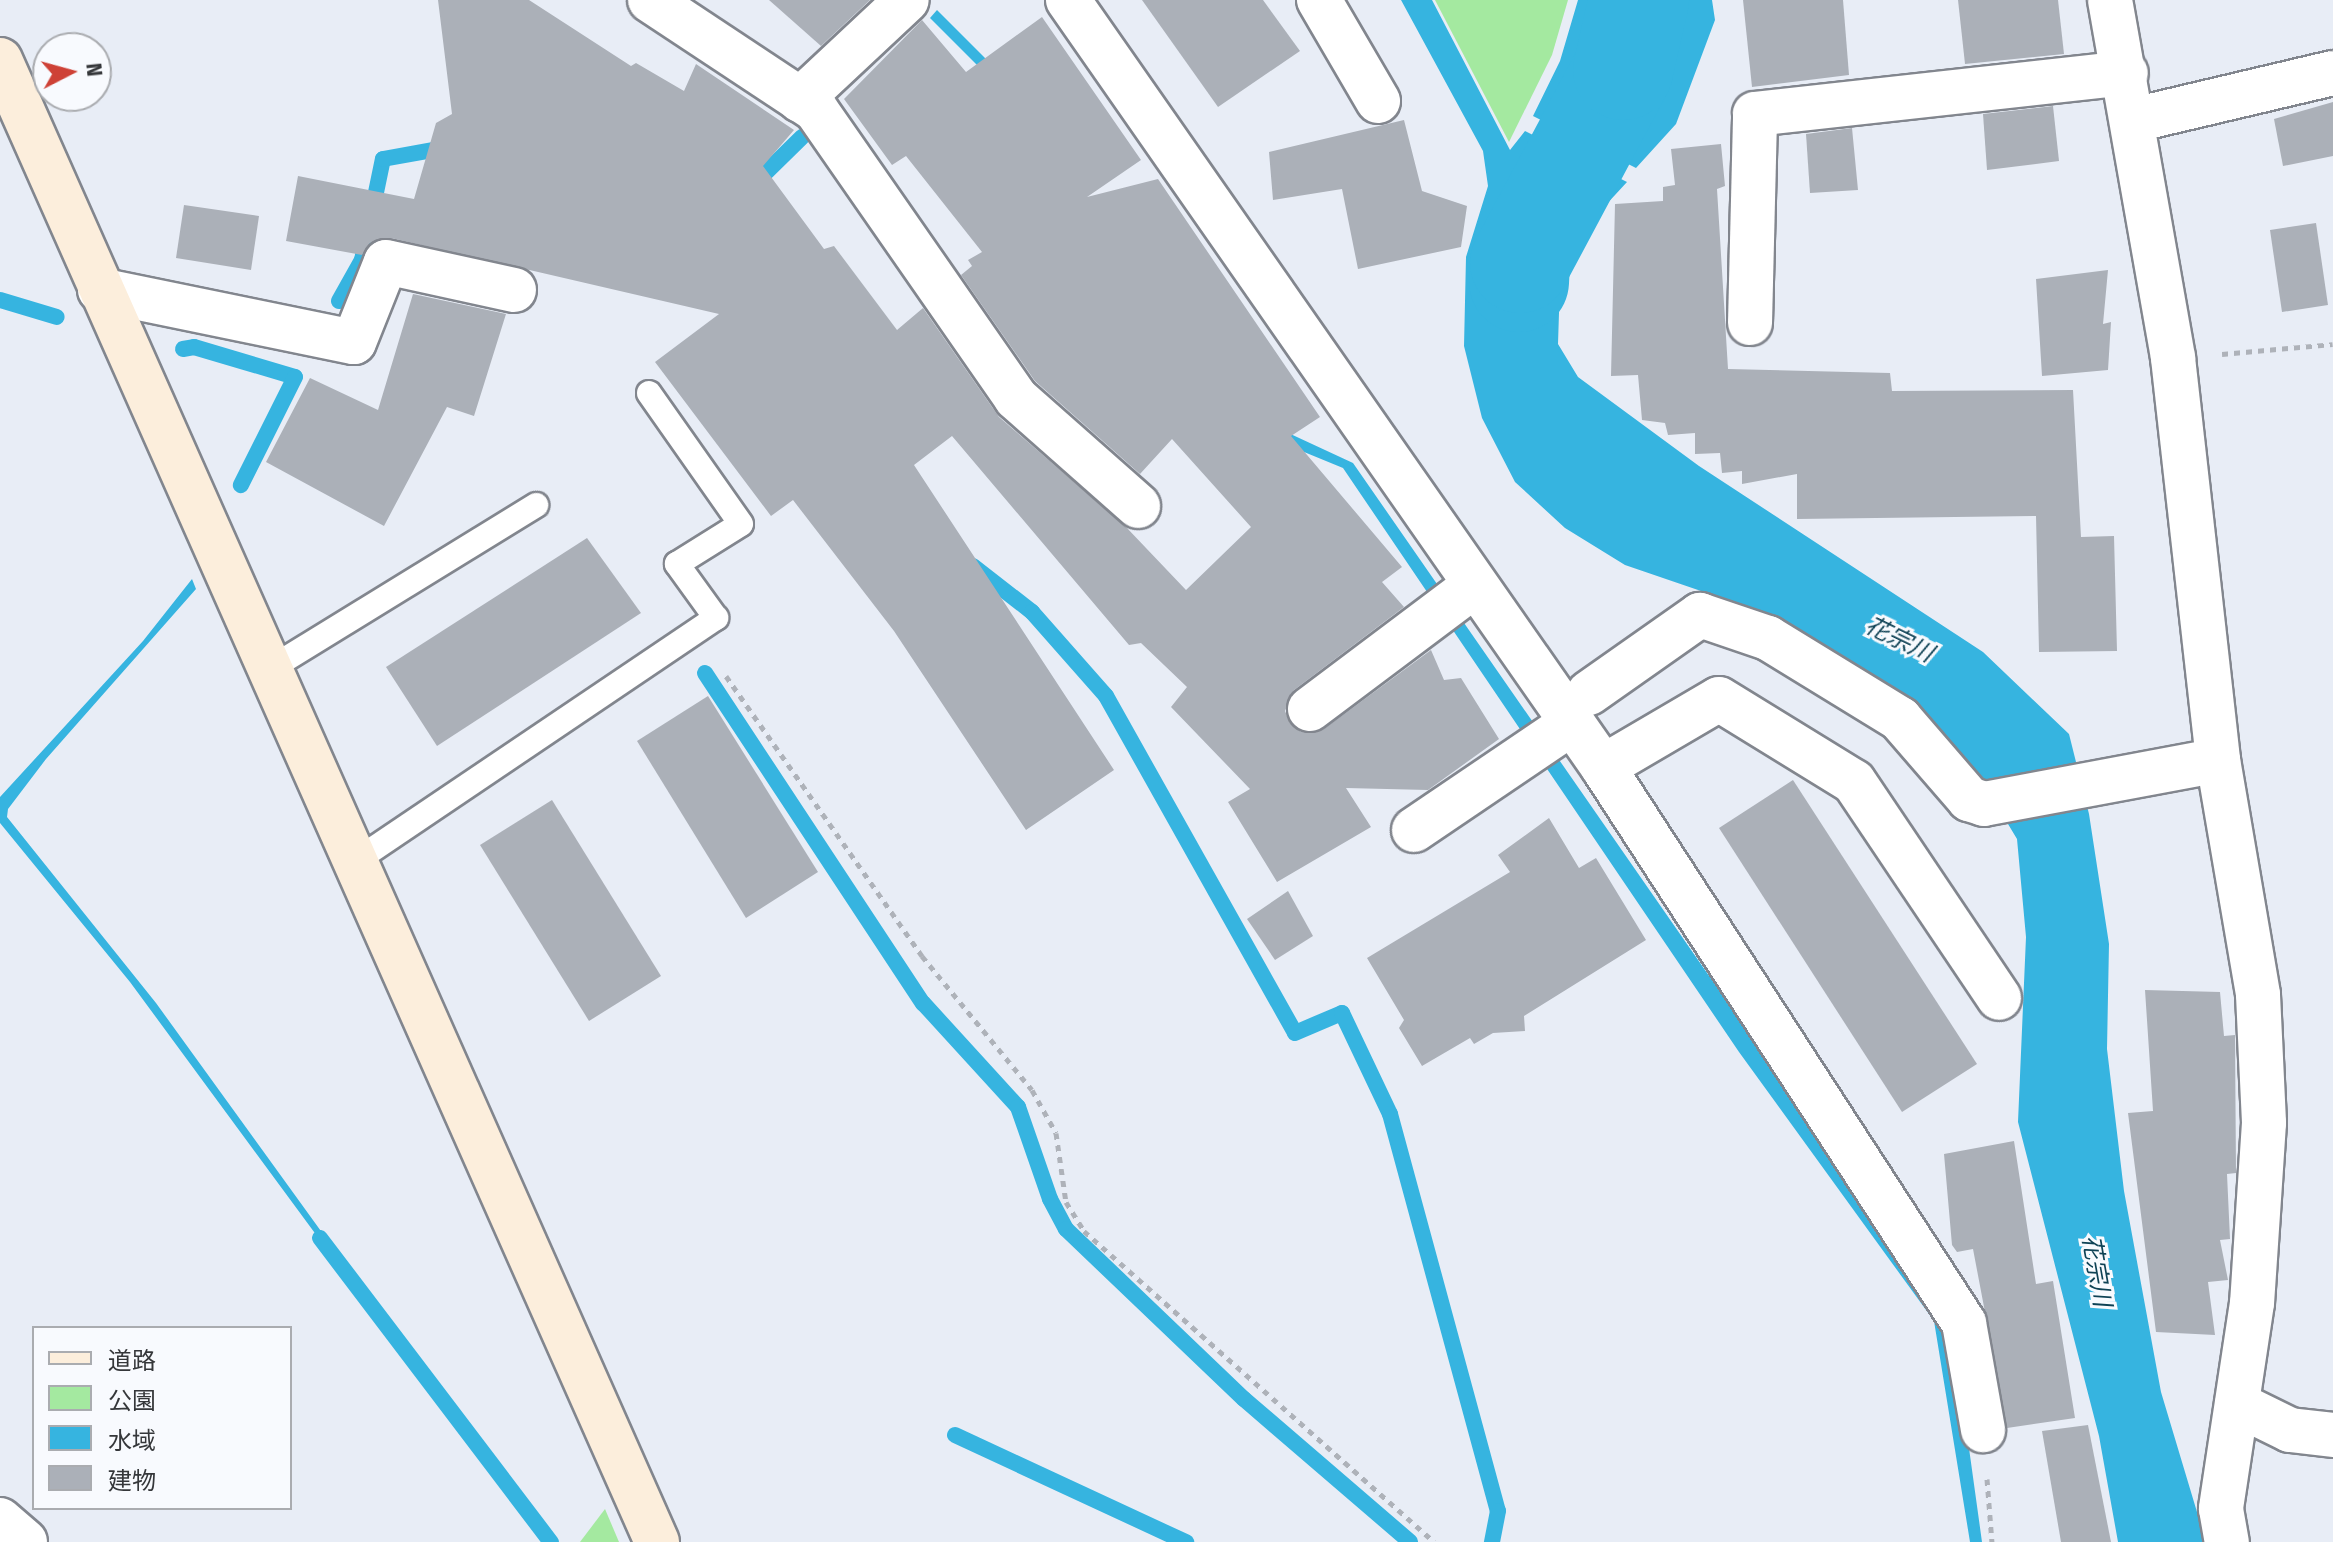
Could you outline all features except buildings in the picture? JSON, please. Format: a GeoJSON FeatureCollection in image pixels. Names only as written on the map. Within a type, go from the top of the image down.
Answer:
{"type":"FeatureCollection","features":[{"type":"Feature","properties":{"kind":"street"},"geometry":{"type":"LineString","coordinates":[[650,0],[816,110],[1016,398],[1138,506]]}},
{"type":"Feature","properties":{"kind":"street"},"geometry":{"type":"LineString","coordinates":[[800,100],[907,0]]}},
{"type":"Feature","properties":{"kind":"street"},"geometry":{"type":"LineString","coordinates":[[1068,0],[1474,586],[1581,708],[1603,767],[1964,1323],[1983,1430]]}},
{"type":"Feature","properties":{"kind":"street"},"geometry":{"type":"LineString","coordinates":[[1319,0],[1378,101]]}},
{"type":"Feature","properties":{"kind":"street"},"geometry":{"type":"LineString","coordinates":[[2110,0],[2126,73],[2173,358],[2218,760],[2258,995],[2264,1123],[2252,1303],[2221,1509],[2227,1542]]}},
{"type":"Feature","properties":{"kind":"street"},"geometry":{"type":"LineString","coordinates":[[0,60],[657,1542]]}},
{"type":"Feature","properties":{"kind":"street"},"geometry":{"type":"LineString","coordinates":[[1750,323],[1755,114],[2126,73]]}},
{"type":"Feature","properties":{"kind":"street"},"geometry":{"type":"LineString","coordinates":[[2134,120],[2333,73]]}},
{"type":"Feature","properties":{"kind":"street"},"geometry":{"type":"LineString","coordinates":[[100,290],[354,342],[386,262],[514,290]]}},
{"type":"Feature","properties":{"kind":"street"},"geometry":{"type":"LineString","coordinates":[[1310,709],[1474,586]]}},
{"type":"Feature","properties":{"kind":"street"},"geometry":{"type":"LineString","coordinates":[[1414,830],[1581,708],[1700,615],[1768,638],[1900,719],[1969,799],[1984,804],[2218,760]]}},
{"type":"Feature","properties":{"kind":"street"},"geometry":{"type":"LineString","coordinates":[[1603,767],[1719,699],[1854,782],[1999,998]]}},
{"type":"Feature","properties":{"kind":"street"},"geometry":{"type":"LineString","coordinates":[[2237,1404],[2290,1430],[2333,1435]]}},
{"type":"Feature","properties":{"kind":"street"},"geometry":{"type":"LineString","coordinates":[[0,1520],[25,1542]]}},
{"type":"Feature","properties":{"kind":"lane"},"geometry":{"type":"LineString","coordinates":[[354,862],[716,618],[677,564],[741,524],[649,393]]}},
{"type":"Feature","properties":{"kind":"lane"},"geometry":{"type":"LineString","coordinates":[[268,670],[536,505]]}},
{"type":"Feature","properties":{"kind":"path"},"geometry":{"type":"LineString","coordinates":[[2173,358],[2333,344]]}},
{"type":"Feature","properties":{"kind":"path"},"geometry":{"type":"LineString","coordinates":[[726,676],[922,956],[1032,1090],[1056,1133],[1066,1202],[1084,1231],[1434,1542]]}},
{"type":"Feature","properties":{"kind":"path"},"geometry":{"type":"LineString","coordinates":[[1983,1430],[1992,1542]]}},
{"type":"Feature","properties":{"kind":"green space"},"geometry":{"type":"Polygon","coordinates":[[[1435,0],[1568,0],[1552,55],[1509,142],[1435,0]]]}},
{"type":"Feature","properties":{"kind":"green space"},"geometry":{"type":"Polygon","coordinates":[[[605,1509],[619,1542],[580,1542],[605,1509]]]}},
{"type":"Feature","properties":{"kind":"water"},"geometry":{"type":"Polygon","coordinates":[[[1401,0],[1432,0],[1510,150],[1525,131],[1627,182],[1591,221],[1560,282],[1558,344],[1578,377],[1699,466],[1983,652],[2069,734],[2089,814],[2109,944],[2107,1049],[2124,1191],[2161,1392],[2206,1542],[2118,1542],[2099,1436],[2018,1122],[2026,937],[2017,839],[1981,779],[1908,698],[1777,617],[1625,565],[1565,528],[1515,482],[1482,418],[1464,346],[1466,257],[1488,186],[1483,151],[1401,0]]]}},
{"type":"Feature","properties":{"kind":"water"},"geometry":{"type":"Polygon","coordinates":[[[1578,0],[1712,0],[1715,20],[1676,124],[1636,168],[1533,116],[1560,61],[1578,0]]]}},
{"type":"Feature","properties":{"kind":"water"},"geometry":{"type":"Polygon","coordinates":[[[937,10],[994,67],[1099,274],[1269,424],[1353,463],[1923,1284],[1946,1321],[1959,1376],[1982,1542],[1970,1542],[1934,1321],[1739,1052],[1343,468],[1263,435],[1099,291],[1011,118],[980,68],[930,18],[937,10]]]}},
{"type":"Feature","properties":{"kind":"water"},"geometry":{"type":"Polygon","coordinates":[[[192,579],[196,589],[46,759],[8,809],[7,817],[156,1003],[331,1245],[331,1255],[130,982],[0,823],[0,797],[143,641],[192,579]]]}},
{"type":"Feature","properties":{"kind":"waterway","name":"花宗川"},"geometry":{"type":"LineString","coordinates":[[1519,282],[1520,263],[1623,70],[1639,0]]}},
{"type":"Feature","properties":{"kind":"waterway"},"geometry":{"type":"LineString","coordinates":[[752,186],[802,137]]}},
{"type":"Feature","properties":{"kind":"waterway"},"geometry":{"type":"LineString","coordinates":[[339,301],[362,260],[383,159],[449,147]]}},
{"type":"Feature","properties":{"kind":"waterway"},"geometry":{"type":"LineString","coordinates":[[0,300],[57,317]]}},
{"type":"Feature","properties":{"kind":"waterway"},"geometry":{"type":"LineString","coordinates":[[183,349],[194,347],[295,377],[241,485]]}},
{"type":"Feature","properties":{"kind":"waterway"},"geometry":{"type":"LineString","coordinates":[[973,566],[1032,612],[1106,696],[1295,1033],[1342,1013],[1390,1114],[1498,1511],[1492,1542]]}},
{"type":"Feature","properties":{"kind":"waterway"},"geometry":{"type":"LineString","coordinates":[[705,673],[923,1003],[1018,1107],[1050,1199],[1066,1229],[1244,1399],[1410,1542]]}},
{"type":"Feature","properties":{"kind":"waterway"},"geometry":{"type":"LineString","coordinates":[[320,1238],[551,1542]]}},
{"type":"Feature","properties":{"kind":"waterway"},"geometry":{"type":"LineString","coordinates":[[955,1435],[1186,1542]]}}]}
